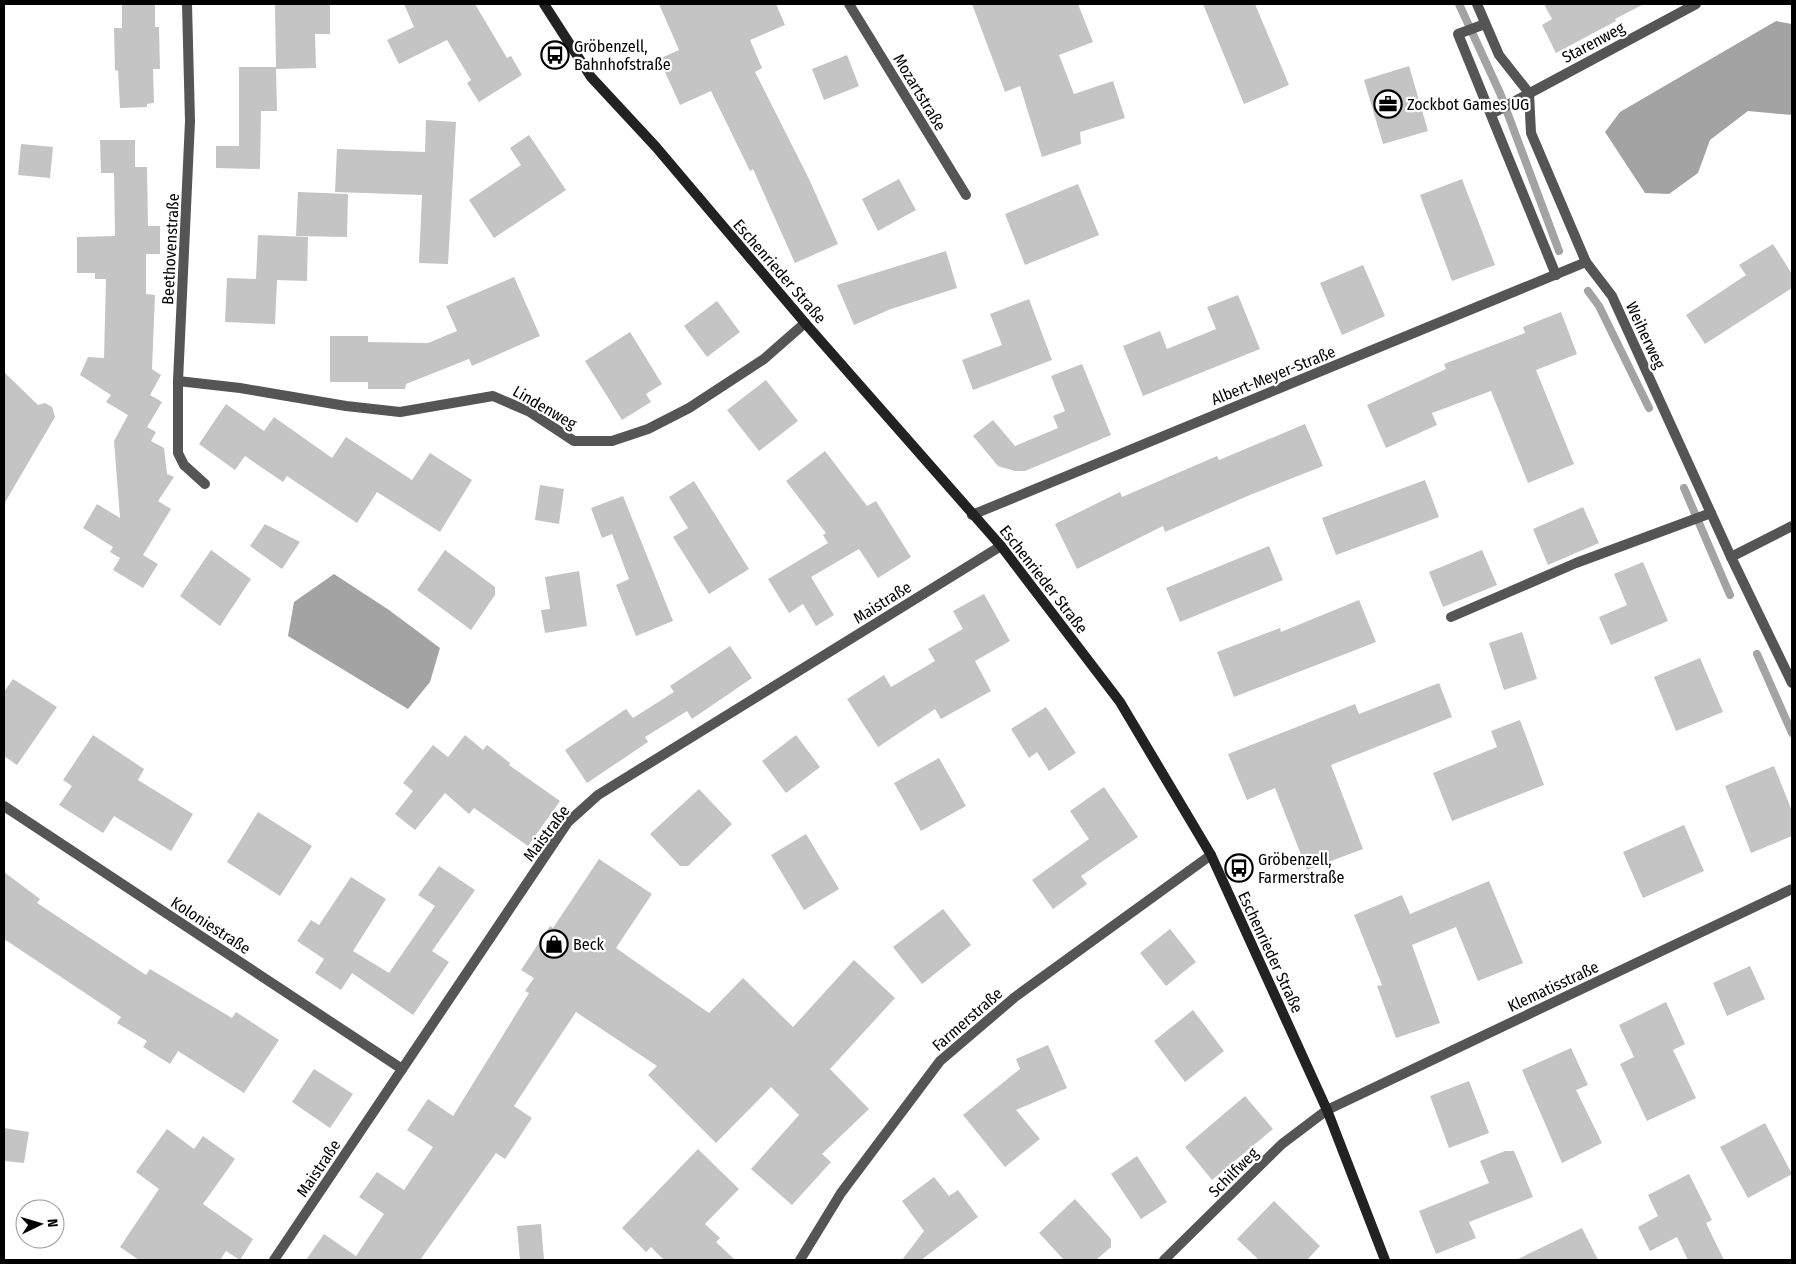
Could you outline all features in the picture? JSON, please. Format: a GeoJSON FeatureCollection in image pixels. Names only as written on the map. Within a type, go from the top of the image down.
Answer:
{"type":"FeatureCollection","features":[{"type":"Feature","properties":{"kind":"street","name":"Beethovenstraße"},"geometry":{"type":"LineString","coordinates":[[187,4],[190,121],[178,381],[178,453],[184,465],[205,484]]}},
{"type":"Feature","properties":{"kind":"street","name":"Eschenrieder Straße"},"geometry":{"type":"LineString","coordinates":[[544,4],[591,77],[656,147],[804,323],[1001,546],[1120,702],[1210,855],[1327,1110],[1385,1260]]}},
{"type":"Feature","properties":{"kind":"street","name":"Mozartstraße"},"geometry":{"type":"LineString","coordinates":[[849,4],[966,195]]}},
{"type":"Feature","properties":{"kind":"street"},"geometry":{"type":"LineString","coordinates":[[1477,4],[1483,25],[1499,55],[1529,93]]}},
{"type":"Feature","properties":{"kind":"street","name":"Starenweg"},"geometry":{"type":"LineString","coordinates":[[1493,113],[1696,4]]}},
{"type":"Feature","properties":{"kind":"street"},"geometry":{"type":"LineString","coordinates":[[1483,25],[1458,34],[1493,113],[1556,275]]}},
{"type":"Feature","properties":{"kind":"street","name":"Weiherweg"},"geometry":{"type":"LineString","coordinates":[[1529,93],[1531,133],[1586,262],[1612,296],[1708,514],[1792,683]]}},
{"type":"Feature","properties":{"kind":"street","name":"Albert-Meyer-Straße"},"geometry":{"type":"LineString","coordinates":[[972,514],[1586,262]]}},
{"type":"Feature","properties":{"kind":"street","name":"Lindenweg"},"geometry":{"type":"LineString","coordinates":[[178,381],[240,388],[346,406],[400,412],[493,396],[530,412],[574,441],[612,442],[648,429],[690,408],[764,359],[804,323]]}},
{"type":"Feature","properties":{"kind":"street"},"geometry":{"type":"LineString","coordinates":[[1451,618],[1576,563],[1708,514]]}},
{"type":"Feature","properties":{"kind":"street"},"geometry":{"type":"LineString","coordinates":[[1731,557],[1792,526]]}},
{"type":"Feature","properties":{"kind":"street","name":"Maistraße"},"geometry":{"type":"LineString","coordinates":[[274,1260],[568,822],[598,795],[1001,546]]}},
{"type":"Feature","properties":{"kind":"street","name":"Koloniestraße"},"geometry":{"type":"LineString","coordinates":[[4,806],[402,1068]]}},
{"type":"Feature","properties":{"kind":"street","name":"Farmerstraße"},"geometry":{"type":"LineString","coordinates":[[800,1260],[841,1193],[940,1061],[1015,997],[1210,855]]}},
{"type":"Feature","properties":{"kind":"street","name":"Klematisstraße"},"geometry":{"type":"LineString","coordinates":[[1327,1110],[1792,889]]}},
{"type":"Feature","properties":{"kind":"street","name":"Schilfweg"},"geometry":{"type":"LineString","coordinates":[[1164,1260],[1282,1144],[1327,1110]]}},
{"type":"Feature","properties":{"kind":"shaded area"},"geometry":{"type":"Polygon","coordinates":[[[1776,21],[1792,24],[1792,115],[1748,111],[1710,140],[1698,173],[1669,194],[1645,193],[1605,132],[1620,112],[1776,21]]]}},
{"type":"Feature","properties":{"kind":"shaded area"},"geometry":{"type":"Polygon","coordinates":[[[334,574],[389,610],[440,648],[430,682],[408,709],[288,636],[294,602],[334,574]]]}},
{"type":"Feature","properties":{"kind":"building"},"geometry":{"type":"Polygon","coordinates":[[[122,4],[155,4],[155,27],[159,27],[160,69],[153,69],[154,103],[147,104],[147,107],[120,108],[118,70],[115,71],[114,28],[122,28],[122,4]]]}},
{"type":"Feature","properties":{"kind":"building"},"geometry":{"type":"Polygon","coordinates":[[[275,4],[330,4],[330,34],[315,34],[316,68],[276,69],[277,111],[261,111],[260,169],[216,168],[216,146],[239,146],[239,67],[276,67],[275,4]]]}},
{"type":"Feature","properties":{"kind":"building"},"geometry":{"type":"Polygon","coordinates":[[[404,4],[475,4],[507,58],[511,56],[522,75],[479,102],[467,83],[471,80],[447,40],[399,64],[387,40],[414,27],[404,4]]]}},
{"type":"Feature","properties":{"kind":"building"},"geometry":{"type":"Polygon","coordinates":[[[659,4],[776,4],[785,25],[750,40],[762,68],[755,72],[809,179],[838,244],[795,263],[753,169],[750,171],[711,91],[680,105],[659,59],[679,50],[659,4]]]}},
{"type":"Feature","properties":{"kind":"building"},"geometry":{"type":"Polygon","coordinates":[[[972,4],[1078,4],[1093,42],[1059,55],[1074,94],[1113,81],[1125,118],[1080,132],[1081,144],[1042,157],[1020,86],[1005,92],[972,4]]]}},
{"type":"Feature","properties":{"kind":"building"},"geometry":{"type":"Polygon","coordinates":[[[1203,4],[1255,4],[1289,85],[1244,104],[1203,4]]]}},
{"type":"Feature","properties":{"kind":"building"},"geometry":{"type":"Polygon","coordinates":[[[1544,4],[1644,4],[1556,53],[1542,25],[1552,19],[1544,4]]]}},
{"type":"Feature","properties":{"kind":"building"},"geometry":{"type":"Polygon","coordinates":[[[847,55],[859,86],[824,100],[812,69],[847,55]]]}},
{"type":"Feature","properties":{"kind":"building"},"geometry":{"type":"Polygon","coordinates":[[[1409,66],[1428,131],[1383,144],[1364,80],[1409,66]]]}},
{"type":"Feature","properties":{"kind":"building"},"geometry":{"type":"Polygon","coordinates":[[[426,120],[456,122],[448,264],[419,263],[422,195],[335,192],[337,149],[425,152],[426,120]]]}},
{"type":"Feature","properties":{"kind":"building"},"geometry":{"type":"Polygon","coordinates":[[[529,135],[566,190],[494,238],[469,200],[521,165],[510,148],[529,135]]]}},
{"type":"Feature","properties":{"kind":"building"},"geometry":{"type":"Polygon","coordinates":[[[100,140],[135,140],[135,167],[147,167],[148,226],[160,226],[160,254],[146,254],[146,294],[155,295],[152,369],[161,375],[150,395],[162,402],[147,427],[156,432],[151,441],[164,448],[167,474],[174,477],[158,501],[171,509],[143,555],[158,564],[143,588],[113,570],[120,558],[110,552],[113,547],[83,528],[97,504],[120,518],[114,441],[128,415],[106,402],[111,395],[80,375],[88,357],[104,358],[106,279],[95,279],[95,273],[77,273],[77,237],[115,236],[114,173],[101,173],[100,140]]]}},
{"type":"Feature","properties":{"kind":"building"},"geometry":{"type":"Polygon","coordinates":[[[21,144],[53,147],[50,178],[18,175],[21,144]]]}},
{"type":"Feature","properties":{"kind":"building"},"geometry":{"type":"Polygon","coordinates":[[[899,179],[916,210],[878,231],[862,199],[899,179]]]}},
{"type":"Feature","properties":{"kind":"building"},"geometry":{"type":"Polygon","coordinates":[[[1462,179],[1495,265],[1452,281],[1420,195],[1462,179]]]}},
{"type":"Feature","properties":{"kind":"building"},"geometry":{"type":"Polygon","coordinates":[[[1078,184],[1099,235],[1025,265],[1005,214],[1078,184]]]}},
{"type":"Feature","properties":{"kind":"building"},"geometry":{"type":"Polygon","coordinates":[[[298,192],[348,194],[347,237],[296,236],[298,192]]]}},
{"type":"Feature","properties":{"kind":"building"},"geometry":{"type":"Polygon","coordinates":[[[258,235],[308,237],[307,281],[277,280],[275,324],[225,322],[227,278],[256,279],[258,235]]]}},
{"type":"Feature","properties":{"kind":"building"},"geometry":{"type":"Polygon","coordinates":[[[1773,244],[1792,274],[1792,288],[1705,344],[1686,315],[1746,275],[1739,265],[1773,244]]]}},
{"type":"Feature","properties":{"kind":"building"},"geometry":{"type":"Polygon","coordinates":[[[946,251],[957,288],[891,309],[854,325],[837,285],[946,251]]]}},
{"type":"Feature","properties":{"kind":"building"},"geometry":{"type":"Polygon","coordinates":[[[1363,265],[1385,316],[1342,335],[1320,283],[1363,265]]]}},
{"type":"Feature","properties":{"kind":"building"},"geometry":{"type":"Polygon","coordinates":[[[514,277],[540,336],[472,366],[469,359],[406,384],[405,389],[368,389],[368,382],[330,382],[330,336],[368,336],[368,342],[428,343],[457,331],[446,306],[514,277]]]}},
{"type":"Feature","properties":{"kind":"building"},"geometry":{"type":"Polygon","coordinates":[[[1238,295],[1260,349],[1143,396],[1123,346],[1160,331],[1167,349],[1216,329],[1207,307],[1238,295]]]}},
{"type":"Feature","properties":{"kind":"building"},"geometry":{"type":"Polygon","coordinates":[[[1029,299],[1052,360],[973,390],[962,360],[1002,345],[990,314],[1029,299]]]}},
{"type":"Feature","properties":{"kind":"building"},"geometry":{"type":"Polygon","coordinates":[[[717,301],[740,332],[707,357],[684,326],[717,301]]]}},
{"type":"Feature","properties":{"kind":"building"},"geometry":{"type":"Polygon","coordinates":[[[1561,312],[1577,354],[1536,370],[1574,464],[1528,483],[1491,391],[1432,413],[1437,425],[1386,448],[1367,405],[1446,369],[1444,364],[1525,333],[1523,327],[1561,312]]]}},
{"type":"Feature","properties":{"kind":"building"},"geometry":{"type":"Polygon","coordinates":[[[630,332],[662,384],[646,394],[651,402],[622,420],[585,361],[630,332]]]}},
{"type":"Feature","properties":{"kind":"building"},"geometry":{"type":"Polygon","coordinates":[[[1082,364],[1111,435],[1025,471],[1015,471],[998,466],[973,436],[993,420],[1015,446],[1058,428],[1053,416],[1065,411],[1051,376],[1082,364]]]}},
{"type":"Feature","properties":{"kind":"building"},"geometry":{"type":"Polygon","coordinates":[[[4,372],[38,405],[45,403],[52,407],[55,417],[4,504],[4,372]]]}},
{"type":"Feature","properties":{"kind":"building"},"geometry":{"type":"Polygon","coordinates":[[[766,380],[798,421],[759,451],[727,410],[766,380]]]}},
{"type":"Feature","properties":{"kind":"building"},"geometry":{"type":"Polygon","coordinates":[[[226,404],[264,431],[274,417],[332,458],[346,437],[412,480],[430,453],[472,480],[440,532],[377,492],[357,523],[287,476],[283,482],[245,456],[235,470],[199,444],[226,404]]]}},
{"type":"Feature","properties":{"kind":"building"},"geometry":{"type":"Polygon","coordinates":[[[1305,424],[1323,466],[1165,532],[1163,526],[1077,569],[1055,524],[1120,492],[1122,497],[1217,456],[1219,460],[1305,424]]]}},
{"type":"Feature","properties":{"kind":"building"},"geometry":{"type":"Polygon","coordinates":[[[825,451],[867,506],[876,501],[911,557],[878,578],[859,549],[811,577],[834,615],[816,626],[803,604],[789,613],[768,579],[828,543],[823,535],[826,533],[786,481],[825,451]]]}},
{"type":"Feature","properties":{"kind":"building"},"geometry":{"type":"Polygon","coordinates":[[[1425,480],[1439,517],[1336,555],[1322,518],[1425,480]]]}},
{"type":"Feature","properties":{"kind":"building"},"geometry":{"type":"Polygon","coordinates":[[[694,481],[749,569],[709,594],[673,537],[688,528],[669,497],[694,481]]]}},
{"type":"Feature","properties":{"kind":"building"},"geometry":{"type":"Polygon","coordinates":[[[540,485],[564,489],[559,524],[535,520],[540,485]]]}},
{"type":"Feature","properties":{"kind":"building"},"geometry":{"type":"Polygon","coordinates":[[[623,496],[673,621],[636,636],[616,585],[629,579],[612,534],[602,538],[591,508],[623,496]]]}},
{"type":"Feature","properties":{"kind":"building"},"geometry":{"type":"Polygon","coordinates":[[[1583,507],[1599,543],[1548,565],[1533,529],[1583,507]]]}},
{"type":"Feature","properties":{"kind":"building"},"geometry":{"type":"Polygon","coordinates":[[[265,524],[300,542],[282,569],[250,546],[265,524]]]}},
{"type":"Feature","properties":{"kind":"building"},"geometry":{"type":"Polygon","coordinates":[[[1269,546],[1283,580],[1180,622],[1166,588],[1269,546]]]}},
{"type":"Feature","properties":{"kind":"building"},"geometry":{"type":"Polygon","coordinates":[[[211,550],[251,579],[220,626],[180,596],[211,550]]]}},
{"type":"Feature","properties":{"kind":"building"},"geometry":{"type":"Polygon","coordinates":[[[445,550],[495,587],[495,595],[471,630],[417,590],[445,550]]]}},
{"type":"Feature","properties":{"kind":"building"},"geometry":{"type":"Polygon","coordinates":[[[1482,550],[1497,585],[1443,607],[1429,572],[1482,550]]]}},
{"type":"Feature","properties":{"kind":"building"},"geometry":{"type":"Polygon","coordinates":[[[1643,562],[1668,621],[1611,645],[1599,617],[1627,605],[1614,574],[1643,562]]]}},
{"type":"Feature","properties":{"kind":"building"},"geometry":{"type":"Polygon","coordinates":[[[579,571],[587,626],[545,633],[541,610],[550,609],[545,577],[579,571]]]}},
{"type":"Feature","properties":{"kind":"building"},"geometry":{"type":"Polygon","coordinates":[[[984,594],[1010,641],[975,661],[991,691],[941,719],[935,709],[878,747],[847,699],[884,675],[891,687],[935,661],[928,649],[963,629],[953,611],[984,594]]]}},
{"type":"Feature","properties":{"kind":"building"},"geometry":{"type":"Polygon","coordinates":[[[1359,600],[1376,642],[1234,697],[1217,652],[1280,628],[1281,632],[1359,600]]]}},
{"type":"Feature","properties":{"kind":"building"},"geometry":{"type":"Polygon","coordinates":[[[1522,632],[1537,679],[1504,690],[1489,643],[1522,632]]]}},
{"type":"Feature","properties":{"kind":"building"},"geometry":{"type":"Polygon","coordinates":[[[730,646],[752,678],[692,719],[687,711],[645,737],[648,742],[587,783],[565,750],[626,709],[633,718],[674,692],[670,686],[730,646]]]}},
{"type":"Feature","properties":{"kind":"building"},"geometry":{"type":"Polygon","coordinates":[[[1700,658],[1723,712],[1676,731],[1654,677],[1700,658]]]}},
{"type":"Feature","properties":{"kind":"building"},"geometry":{"type":"Polygon","coordinates":[[[13,679],[57,707],[17,765],[4,756],[4,692],[13,679]]]}},
{"type":"Feature","properties":{"kind":"building"},"geometry":{"type":"Polygon","coordinates":[[[1439,683],[1452,717],[1331,765],[1363,849],[1307,870],[1275,788],[1247,800],[1228,754],[1355,704],[1359,714],[1439,683]]]}},
{"type":"Feature","properties":{"kind":"building"},"geometry":{"type":"Polygon","coordinates":[[[1046,707],[1076,753],[1049,771],[1037,752],[1029,758],[1011,729],[1046,707]]]}},
{"type":"Feature","properties":{"kind":"building"},"geometry":{"type":"Polygon","coordinates":[[[1520,720],[1544,785],[1452,821],[1433,773],[1497,747],[1491,731],[1520,720]]]}},
{"type":"Feature","properties":{"kind":"building"},"geometry":{"type":"Polygon","coordinates":[[[93,735],[144,769],[138,780],[193,814],[171,851],[114,816],[103,833],[59,805],[72,786],[63,780],[93,735]]]}},
{"type":"Feature","properties":{"kind":"building"},"geometry":{"type":"Polygon","coordinates":[[[465,735],[483,750],[487,745],[510,763],[509,765],[560,801],[528,846],[474,808],[469,814],[445,793],[415,830],[395,814],[413,791],[403,783],[433,745],[448,757],[465,735]]]}},
{"type":"Feature","properties":{"kind":"building"},"geometry":{"type":"Polygon","coordinates":[[[796,735],[820,767],[786,793],[762,761],[796,735]]]}},
{"type":"Feature","properties":{"kind":"building"},"geometry":{"type":"Polygon","coordinates":[[[939,758],[966,806],[921,831],[894,783],[939,758]]]}},
{"type":"Feature","properties":{"kind":"building"},"geometry":{"type":"Polygon","coordinates":[[[1774,766],[1792,811],[1792,836],[1751,853],[1725,786],[1774,766]]]}},
{"type":"Feature","properties":{"kind":"building"},"geometry":{"type":"Polygon","coordinates":[[[1104,787],[1138,837],[1081,876],[1087,884],[1053,909],[1032,880],[1089,839],[1070,811],[1104,787]]]}},
{"type":"Feature","properties":{"kind":"building"},"geometry":{"type":"Polygon","coordinates":[[[699,789],[732,824],[688,866],[680,866],[650,834],[699,789]]]}},
{"type":"Feature","properties":{"kind":"building"},"geometry":{"type":"Polygon","coordinates":[[[258,812],[312,846],[280,896],[227,862],[258,812]]]}},
{"type":"Feature","properties":{"kind":"building"},"geometry":{"type":"Polygon","coordinates":[[[1684,825],[1704,871],[1643,898],[1623,852],[1684,825]]]}},
{"type":"Feature","properties":{"kind":"building"},"geometry":{"type":"Polygon","coordinates":[[[806,834],[839,889],[804,910],[771,855],[806,834]]]}},
{"type":"Feature","properties":{"kind":"building"},"geometry":{"type":"Polygon","coordinates":[[[599,859],[652,894],[616,948],[709,1013],[743,978],[793,1027],[854,960],[895,998],[830,1069],[869,1109],[822,1154],[831,1162],[792,1205],[751,1169],[799,1115],[771,1087],[716,1143],[648,1075],[657,1066],[576,1012],[514,1106],[532,1118],[505,1159],[496,1153],[420,1260],[306,1260],[324,1234],[356,1256],[384,1214],[359,1197],[377,1172],[404,1190],[433,1147],[407,1130],[428,1099],[453,1116],[529,993],[525,991],[534,978],[521,970],[550,926],[553,928],[599,859]]]}},
{"type":"Feature","properties":{"kind":"building"},"geometry":{"type":"Polygon","coordinates":[[[439,866],[475,890],[432,951],[449,962],[413,1015],[352,973],[341,990],[315,973],[324,959],[297,941],[311,920],[319,925],[351,877],[386,899],[353,951],[389,973],[435,906],[418,895],[439,866]]]}},
{"type":"Feature","properties":{"kind":"building"},"geometry":{"type":"Polygon","coordinates":[[[4,872],[40,899],[37,903],[146,975],[150,969],[232,1018],[236,1012],[279,1040],[244,1093],[178,1051],[170,1064],[143,1047],[147,1041],[117,1023],[121,1017],[4,939],[4,872]]]}},
{"type":"Feature","properties":{"kind":"building"},"geometry":{"type":"Polygon","coordinates":[[[1489,881],[1523,963],[1478,981],[1456,927],[1412,945],[1440,1023],[1396,1038],[1377,986],[1382,985],[1354,915],[1402,895],[1410,914],[1489,881]]]}},
{"type":"Feature","properties":{"kind":"building"},"geometry":{"type":"Polygon","coordinates":[[[943,909],[971,945],[922,984],[893,947],[943,909]]]}},
{"type":"Feature","properties":{"kind":"building"},"geometry":{"type":"Polygon","coordinates":[[[1170,929],[1196,962],[1166,986],[1140,953],[1170,929]]]}},
{"type":"Feature","properties":{"kind":"building"},"geometry":{"type":"Polygon","coordinates":[[[1750,966],[1765,999],[1727,1016],[1713,983],[1750,966]]]}},
{"type":"Feature","properties":{"kind":"building"},"geometry":{"type":"Polygon","coordinates":[[[1666,1002],[1685,1044],[1673,1050],[1696,1098],[1647,1121],[1620,1064],[1634,1057],[1619,1025],[1666,1002]]]}},
{"type":"Feature","properties":{"kind":"building"},"geometry":{"type":"Polygon","coordinates":[[[1193,1010],[1224,1051],[1185,1082],[1154,1041],[1193,1010]]]}},
{"type":"Feature","properties":{"kind":"building"},"geometry":{"type":"Polygon","coordinates":[[[1048,1045],[1067,1088],[1016,1110],[1040,1139],[1005,1167],[963,1115],[1020,1069],[1016,1059],[1048,1045]]]}},
{"type":"Feature","properties":{"kind":"building"},"geometry":{"type":"Polygon","coordinates":[[[1571,1048],[1588,1085],[1576,1090],[1602,1143],[1562,1163],[1522,1070],[1571,1048]]]}},
{"type":"Feature","properties":{"kind":"building"},"geometry":{"type":"Polygon","coordinates":[[[314,1069],[353,1094],[330,1128],[292,1102],[314,1069]]]}},
{"type":"Feature","properties":{"kind":"building"},"geometry":{"type":"Polygon","coordinates":[[[1469,1081],[1489,1133],[1449,1148],[1430,1096],[1469,1081]]]}},
{"type":"Feature","properties":{"kind":"building"},"geometry":{"type":"Polygon","coordinates":[[[1245,1096],[1273,1129],[1212,1180],[1185,1147],[1245,1096]]]}},
{"type":"Feature","properties":{"kind":"building"},"geometry":{"type":"Polygon","coordinates":[[[1765,1123],[1792,1174],[1748,1198],[1720,1147],[1765,1123]]]}},
{"type":"Feature","properties":{"kind":"building"},"geometry":{"type":"Polygon","coordinates":[[[4,1128],[29,1132],[24,1163],[4,1161],[4,1128]]]}},
{"type":"Feature","properties":{"kind":"building"},"geometry":{"type":"Polygon","coordinates":[[[167,1129],[194,1149],[203,1136],[235,1159],[203,1204],[253,1239],[240,1260],[226,1251],[220,1260],[139,1260],[120,1247],[159,1189],[136,1172],[167,1129]]]}},
{"type":"Feature","properties":{"kind":"building"},"geometry":{"type":"Polygon","coordinates":[[[698,1149],[739,1189],[705,1224],[720,1238],[716,1242],[735,1260],[664,1260],[651,1247],[646,1252],[622,1228],[698,1149]]]}},
{"type":"Feature","properties":{"kind":"building"},"geometry":{"type":"Polygon","coordinates":[[[1505,1151],[1514,1151],[1533,1197],[1469,1222],[1476,1238],[1436,1254],[1419,1211],[1489,1183],[1480,1161],[1505,1151]]]}},
{"type":"Feature","properties":{"kind":"building"},"geometry":{"type":"Polygon","coordinates":[[[1137,1156],[1167,1202],[1141,1219],[1111,1174],[1137,1156]]]}},
{"type":"Feature","properties":{"kind":"building"},"geometry":{"type":"Polygon","coordinates":[[[1689,1174],[1712,1220],[1706,1223],[1724,1260],[1688,1260],[1677,1237],[1650,1251],[1638,1227],[1658,1216],[1648,1195],[1689,1174]]]}},
{"type":"Feature","properties":{"kind":"building"},"geometry":{"type":"Polygon","coordinates":[[[934,1177],[949,1196],[958,1190],[978,1217],[921,1260],[902,1260],[924,1231],[902,1201],[934,1177]]]}},
{"type":"Feature","properties":{"kind":"building"},"geometry":{"type":"Polygon","coordinates":[[[1075,1199],[1111,1239],[1111,1247],[1096,1260],[1064,1260],[1039,1233],[1075,1199]]]}},
{"type":"Feature","properties":{"kind":"building"},"geometry":{"type":"Polygon","coordinates":[[[1274,1201],[1320,1246],[1307,1260],[1259,1260],[1237,1239],[1274,1201]]]}},
{"type":"Feature","properties":{"kind":"building"},"geometry":{"type":"Polygon","coordinates":[[[541,1224],[544,1260],[520,1260],[517,1226],[541,1224]]]}},
{"type":"Feature","properties":{"kind":"building"},"geometry":{"type":"Polygon","coordinates":[[[1582,1228],[1598,1260],[1516,1260],[1582,1228]]]}},
{"type":"Feature","properties":{"kind":"waterway"},"geometry":{"type":"LineString","coordinates":[[1459,4],[1500,93],[1559,251]]}},
{"type":"Feature","properties":{"kind":"waterway"},"geometry":{"type":"LineString","coordinates":[[1588,291],[1599,306],[1649,408]]}},
{"type":"Feature","properties":{"kind":"waterway"},"geometry":{"type":"LineString","coordinates":[[1684,488],[1730,595]]}},
{"type":"Feature","properties":{"kind":"waterway"},"geometry":{"type":"LineString","coordinates":[[1757,654],[1792,733]]}},
{"type":"Feature","properties":{"kind":"place","name":"Gröbenzell, Bahnhofstraße"},"geometry":{"type":"Point","coordinates":[555,55]}},
{"type":"Feature","properties":{"kind":"place","name":"Zockbot Games UG"},"geometry":{"type":"Point","coordinates":[1388,104]}},
{"type":"Feature","properties":{"kind":"place","name":"Gröbenzell, Farmerstraße"},"geometry":{"type":"Point","coordinates":[1239,868]}},
{"type":"Feature","properties":{"kind":"place","name":"Beck"},"geometry":{"type":"Point","coordinates":[554,944]}}]}
